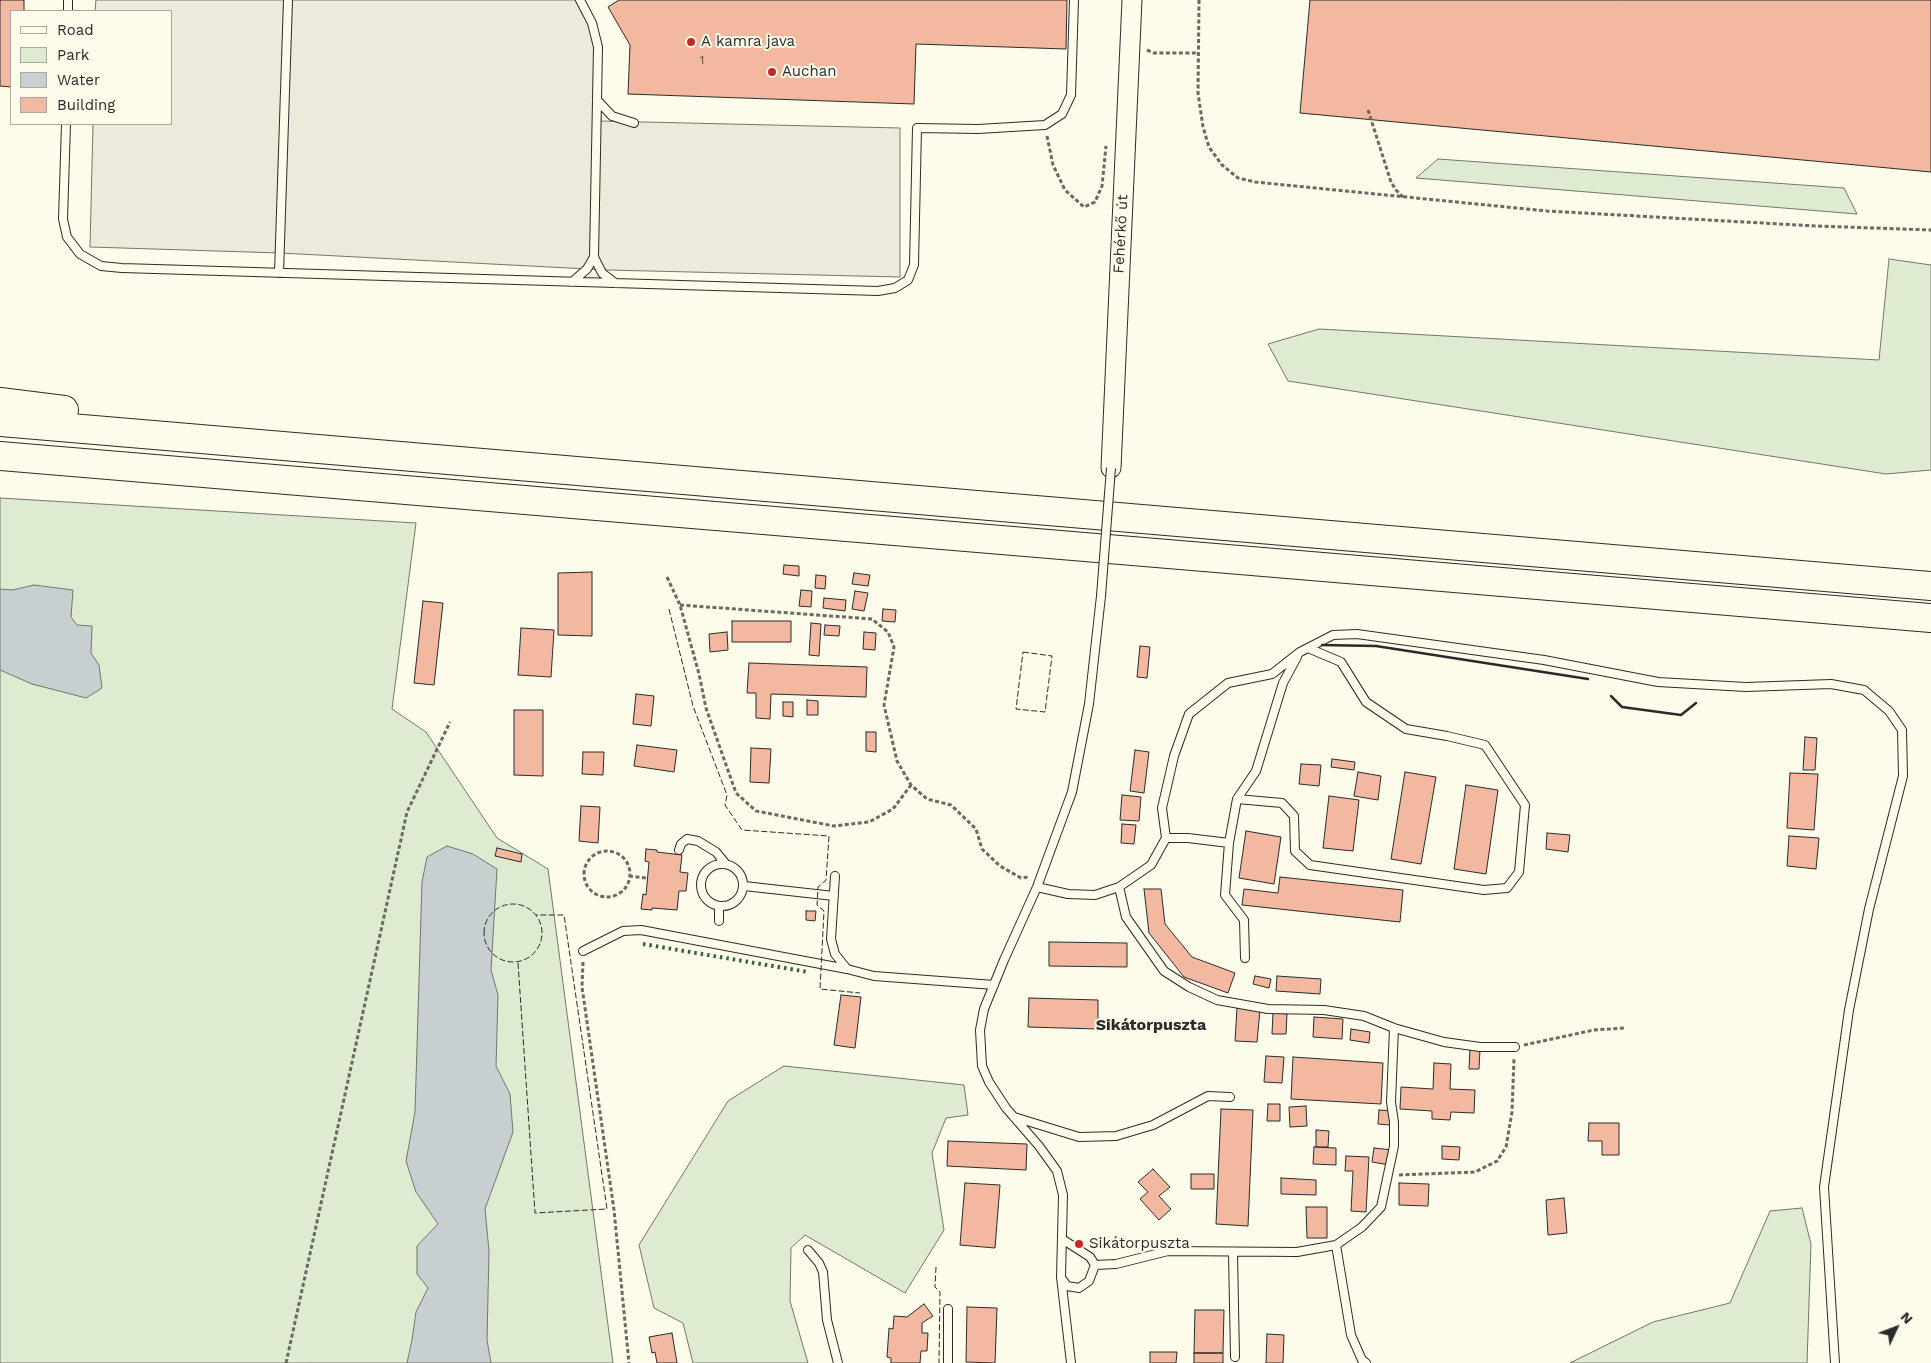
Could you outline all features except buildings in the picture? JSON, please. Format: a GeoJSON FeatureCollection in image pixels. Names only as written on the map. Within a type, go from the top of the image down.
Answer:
{"type":"FeatureCollection","features":[{"type":"Feature","properties":{"kind":"highway"},"geometry":{"type":"LineString","coordinates":[[0,402],[120,418],[208,440]]}},
{"type":"Feature","properties":{"kind":"highway"},"geometry":{"type":"LineString","coordinates":[[0,422],[1931,586]]}},
{"type":"Feature","properties":{"kind":"highway"},"geometry":{"type":"LineString","coordinates":[[0,456],[1931,618]]}},
{"type":"Feature","properties":{"kind":"highway"},"geometry":{"type":"LineString","coordinates":[[0,463],[75,462]]}},
{"type":"Feature","properties":{"kind":"street","name":"Fehérkő út"},"geometry":{"type":"LineString","coordinates":[[1111,468],[1132,0]]}},
{"type":"Feature","properties":{"kind":"lane"},"geometry":{"type":"LineString","coordinates":[[280,273],[288,0]]}},
{"type":"Feature","properties":{"kind":"lane"},"geometry":{"type":"LineString","coordinates":[[580,0],[592,23],[598,47],[594,257],[602,273],[615,283]]}},
{"type":"Feature","properties":{"kind":"lane"},"geometry":{"type":"LineString","coordinates":[[66,125],[63,219],[67,237],[80,254],[102,266],[878,291],[895,288],[908,280],[914,265],[917,128],[978,129],[1045,125],[1062,114],[1071,95],[1074,0]]}},
{"type":"Feature","properties":{"kind":"lane"},"geometry":{"type":"LineString","coordinates":[[597,100],[612,116],[634,123]]}},
{"type":"Feature","properties":{"kind":"lane"},"geometry":{"type":"LineString","coordinates":[[572,282],[587,268],[594,257]]}},
{"type":"Feature","properties":{"kind":"lane"},"geometry":{"type":"LineString","coordinates":[[1072,1362],[1061,1277],[1063,1195],[1057,1171],[1039,1146],[1012,1116],[989,1082],[982,1066],[980,1030],[984,1009],[1037,888],[1064,817],[1077,770],[1089,704],[1101,596],[1111,468]]}},
{"type":"Feature","properties":{"kind":"lane"},"geometry":{"type":"LineString","coordinates":[[1037,888],[1068,894],[1095,895],[1119,887],[1151,865],[1166,838],[1162,808],[1174,756],[1189,714],[1228,683],[1272,674],[1300,652],[1332,635],[1357,634],[1544,660],[1658,682],[1746,687],[1831,684],[1864,690],[1889,711],[1902,730],[1903,776],[1869,909],[1849,1010],[1824,1187],[1835,1363]]}},
{"type":"Feature","properties":{"kind":"lane"},"geometry":{"type":"LineString","coordinates":[[1237,799],[1282,803],[1294,816],[1295,851],[1310,865],[1484,890],[1507,888],[1519,872],[1525,805],[1485,746],[1406,728],[1366,702],[1341,662],[1308,648]]}},
{"type":"Feature","properties":{"kind":"lane"},"geometry":{"type":"LineString","coordinates":[[1244,958],[1244,920],[1225,895],[1229,844],[1237,799],[1256,771],[1283,683],[1300,652]]}},
{"type":"Feature","properties":{"kind":"lane"},"geometry":{"type":"LineString","coordinates":[[1166,838],[1188,838],[1229,844]]}},
{"type":"Feature","properties":{"kind":"lane"},"geometry":{"type":"LineString","coordinates":[[679,850],[681,844],[687,840],[698,842],[716,852],[725,863],[736,868],[744,878],[744,890],[737,901],[726,906],[714,905],[704,897],[701,885],[704,873],[713,865],[725,863]]}},
{"type":"Feature","properties":{"kind":"lane"},"geometry":{"type":"LineString","coordinates":[[835,876],[831,939],[835,954],[847,969]]}},
{"type":"Feature","properties":{"kind":"lane"},"geometry":{"type":"LineString","coordinates":[[744,886],[834,896]]}},
{"type":"Feature","properties":{"kind":"lane"},"geometry":{"type":"LineString","coordinates":[[1119,887],[1126,917],[1164,971],[1189,987],[1217,1000],[1268,1010],[1324,1010],[1364,1016],[1394,1028],[1444,1042],[1480,1047],[1515,1047]]}},
{"type":"Feature","properties":{"kind":"lane"},"geometry":{"type":"LineString","coordinates":[[719,906],[719,921]]}},
{"type":"Feature","properties":{"kind":"lane"},"geometry":{"type":"LineString","coordinates":[[583,951],[623,931],[640,930],[847,969],[874,976],[994,985]]}},
{"type":"Feature","properties":{"kind":"lane"},"geometry":{"type":"LineString","coordinates":[[1095,1265],[1116,1264],[1168,1251],[1297,1252],[1336,1244],[1362,1227],[1381,1207],[1394,1146],[1394,1122],[1391,1102],[1394,1028]]}},
{"type":"Feature","properties":{"kind":"lane"},"geometry":{"type":"LineString","coordinates":[[1012,1116],[1079,1137],[1116,1136],[1153,1125],[1208,1096],[1230,1097]]}},
{"type":"Feature","properties":{"kind":"lane"},"geometry":{"type":"LineString","coordinates":[[1062,1239],[1090,1257],[1095,1265]]}},
{"type":"Feature","properties":{"kind":"lane"},"geometry":{"type":"LineString","coordinates":[[1336,1244],[1351,1334],[1362,1360],[1366,1363]]}},
{"type":"Feature","properties":{"kind":"lane"},"geometry":{"type":"LineString","coordinates":[[808,1250],[819,1263],[823,1272],[827,1320],[838,1363]]}},
{"type":"Feature","properties":{"kind":"lane"},"geometry":{"type":"LineString","coordinates":[[1233,1253],[1235,1357]]}},
{"type":"Feature","properties":{"kind":"lane"},"geometry":{"type":"LineString","coordinates":[[1061,1277],[1067,1286],[1079,1288],[1089,1281],[1095,1265]]}},
{"type":"Feature","properties":{"kind":"lane"},"geometry":{"type":"LineString","coordinates":[[948,1309],[948,1363]]}},
{"type":"Feature","properties":{"kind":"path"},"geometry":{"type":"LineString","coordinates":[[1199,0],[1198,93],[1203,127],[1209,147],[1222,165],[1238,178],[1255,182],[1404,198],[1547,211],[1816,226],[1931,230]]}},
{"type":"Feature","properties":{"kind":"path"},"geometry":{"type":"LineString","coordinates":[[1130,43],[1154,53],[1198,53]]}},
{"type":"Feature","properties":{"kind":"path"},"geometry":{"type":"LineString","coordinates":[[1368,110],[1391,182],[1404,198]]}},
{"type":"Feature","properties":{"kind":"path"},"geometry":{"type":"LineString","coordinates":[[1045,125],[1053,165],[1066,190],[1084,207],[1095,202],[1102,186],[1107,140]]}},
{"type":"Feature","properties":{"kind":"path"},"geometry":{"type":"LineString","coordinates":[[667,577],[680,605],[699,674],[706,708],[736,793],[756,811],[834,826],[868,822],[894,809],[910,785]]}},
{"type":"Feature","properties":{"kind":"path"},"geometry":{"type":"LineString","coordinates":[[680,605],[872,619],[888,632],[894,647],[884,705],[897,761],[910,785],[927,799],[951,805],[976,829],[982,849],[1000,866],[1021,878],[1041,877]]}},
{"type":"Feature","properties":{"kind":"path"},"geometry":{"type":"LineString","coordinates":[[286,1363],[407,812],[450,722]]}},
{"type":"Feature","properties":{"kind":"path"},"geometry":{"type":"LineString","coordinates":[[604,851],[614,852],[623,857],[628,866],[629,876],[626,886],[619,893],[609,896],[599,895],[591,890],[585,882],[584,871],[587,862],[594,854],[604,851]]}},
{"type":"Feature","properties":{"kind":"path"},"geometry":{"type":"LineString","coordinates":[[629,876],[646,878]]}},
{"type":"Feature","properties":{"kind":"path"},"geometry":{"type":"LineString","coordinates":[[583,951],[582,987],[614,1210],[629,1363]]}},
{"type":"Feature","properties":{"kind":"path"},"geometry":{"type":"LineString","coordinates":[[1389,1176],[1475,1172],[1497,1161],[1506,1147],[1512,1112],[1515,1047],[1546,1042],[1594,1030],[1624,1028]]}},
{"type":"Feature","properties":{"kind":"green space"},"geometry":{"type":"Polygon","coordinates":[[[1438,159],[1844,188],[1857,214],[1416,178],[1438,159]]]}},
{"type":"Feature","properties":{"kind":"green space"},"geometry":{"type":"Polygon","coordinates":[[[1889,259],[1931,265],[1931,470],[1886,474],[1288,381],[1268,344],[1319,329],[1879,360],[1889,259]]]}},
{"type":"Feature","properties":{"kind":"green space"},"geometry":{"type":"Polygon","coordinates":[[[0,498],[416,523],[392,709],[426,732],[497,838],[548,869],[613,1363],[0,1363],[0,498]]]}},
{"type":"Feature","properties":{"kind":"green space"},"geometry":{"type":"Polygon","coordinates":[[[784,1066],[964,1085],[968,1115],[946,1118],[932,1153],[944,1230],[905,1293],[805,1235],[791,1248],[790,1301],[808,1363],[693,1363],[683,1323],[654,1308],[639,1245],[728,1101],[784,1066]]]}},
{"type":"Feature","properties":{"kind":"green space"},"geometry":{"type":"Polygon","coordinates":[[[1802,1208],[1811,1244],[1807,1363],[1570,1363],[1653,1322],[1730,1303],[1770,1211],[1802,1208]]]}},
{"type":"Feature","properties":{"kind":"shaded area"},"geometry":{"type":"Polygon","coordinates":[[[96,0],[580,0],[598,47],[601,121],[900,128],[900,277],[607,270],[280,253],[90,247],[93,125],[172,125],[172,10],[95,10],[96,0]]]}},
{"type":"Feature","properties":{"kind":"water"},"geometry":{"type":"Polygon","coordinates":[[[34,585],[73,590],[71,617],[77,625],[92,626],[91,653],[99,665],[102,688],[86,698],[32,684],[0,670],[0,589],[13,590],[34,585]]]}},
{"type":"Feature","properties":{"kind":"water"},"geometry":{"type":"Polygon","coordinates":[[[447,846],[473,854],[497,869],[491,970],[498,995],[496,1066],[510,1094],[513,1132],[485,1209],[489,1251],[487,1340],[491,1363],[407,1363],[416,1312],[428,1288],[417,1274],[417,1246],[438,1224],[416,1192],[406,1161],[415,1112],[422,882],[427,857],[447,846]]]}},
{"type":"Feature","properties":{"kind":"hedge"},"geometry":{"type":"LineString","coordinates":[[643,944],[808,972]]}},
{"type":"Feature","properties":{"kind":"fence"},"geometry":{"type":"LineString","coordinates":[[669,609],[693,706],[727,795],[725,805],[742,830],[829,836],[826,880],[818,887],[817,905],[824,911],[820,989],[860,993]]}},
{"type":"Feature","properties":{"kind":"fence"},"geometry":{"type":"LineString","coordinates":[[1023,652],[1052,656],[1045,712],[1016,709],[1023,652]]}},
{"type":"Feature","properties":{"kind":"fence"},"geometry":{"type":"LineString","coordinates":[[507,904],[519,904],[534,912],[542,927],[542,933],[542,939],[534,954],[519,962],[507,962],[492,954],[484,939],[484,927],[492,912],[507,904]]}},
{"type":"Feature","properties":{"kind":"fence"},"geometry":{"type":"LineString","coordinates":[[518,963],[535,1213],[607,1209],[564,915],[536,915]]}},
{"type":"Feature","properties":{"kind":"fence"},"geometry":{"type":"LineString","coordinates":[[936,1267],[935,1287],[940,1292],[939,1363]]}},
{"type":"Feature","properties":{"kind":"wall"},"geometry":{"type":"LineString","coordinates":[[1322,645],[1376,646],[1588,679]]}},
{"type":"Feature","properties":{"kind":"wall"},"geometry":{"type":"LineString","coordinates":[[1611,696],[1622,707],[1681,715],[1696,703]]}},
{"type":"Feature","properties":{"kind":"place","name":"A kamra java"},"geometry":{"type":"Point","coordinates":[691,42]}},
{"type":"Feature","properties":{"kind":"place","name":"Auchan"},"geometry":{"type":"Point","coordinates":[772,72]}},
{"type":"Feature","properties":{"kind":"place","name":"Sikátorpuszta"},"geometry":{"type":"Point","coordinates":[1079,1244]}},
{"type":"Feature","properties":{"kind":"district","name":"Sikátorpuszta"},"geometry":{"type":"Point","coordinates":[1151,1025]}}]}
